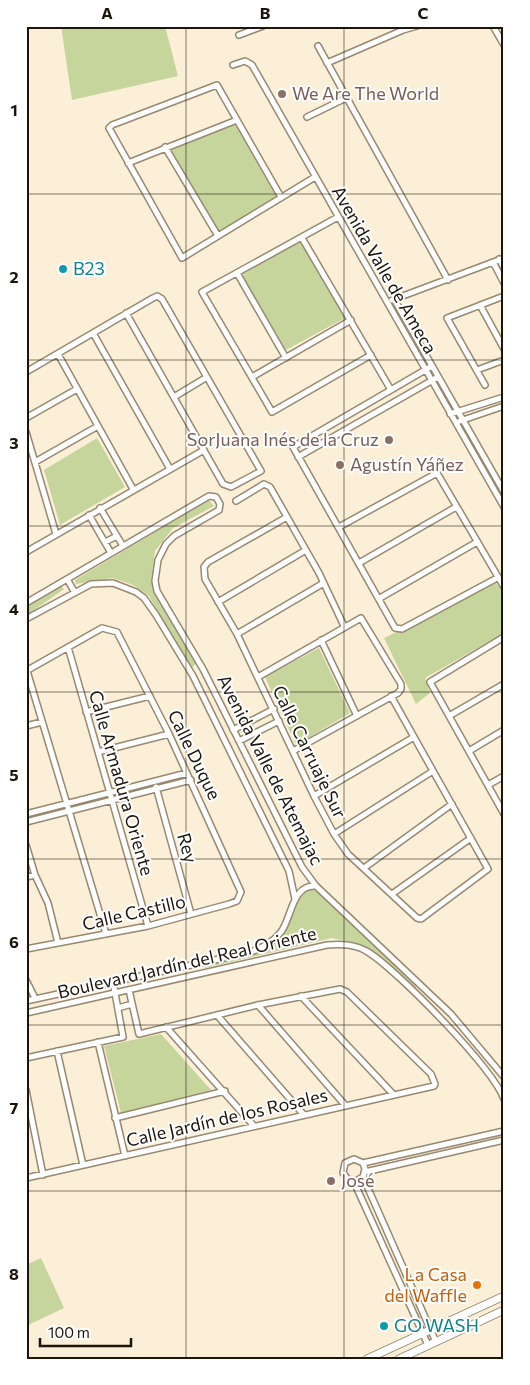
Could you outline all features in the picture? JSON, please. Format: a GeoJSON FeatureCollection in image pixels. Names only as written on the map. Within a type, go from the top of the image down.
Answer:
{"type":"FeatureCollection","features":[{"type":"Feature","properties":{"kind":"street"},"geometry":{"type":"LineString","coordinates":[[239,35],[263,26]]}},
{"type":"Feature","properties":{"kind":"street"},"geometry":{"type":"LineString","coordinates":[[327,63],[403,30],[417,26]]}},
{"type":"Feature","properties":{"kind":"street"},"geometry":{"type":"LineString","coordinates":[[493,26],[504,45]]}},
{"type":"Feature","properties":{"kind":"street"},"geometry":{"type":"LineString","coordinates":[[318,46],[448,279]]}},
{"type":"Feature","properties":{"kind":"street","name":"Avenida Valle de Ameca"},"geometry":{"type":"LineString","coordinates":[[233,64],[245,61],[252,65],[504,507]]}},
{"type":"Feature","properties":{"kind":"street"},"geometry":{"type":"LineString","coordinates":[[281,198],[217,85],[112,125],[109,128],[182,258],[315,178]]}},
{"type":"Feature","properties":{"kind":"street"},"geometry":{"type":"LineString","coordinates":[[306,118],[346,98]]}},
{"type":"Feature","properties":{"kind":"street"},"geometry":{"type":"LineString","coordinates":[[128,163],[237,120]]}},
{"type":"Feature","properties":{"kind":"street"},"geometry":{"type":"LineString","coordinates":[[165,148],[218,236]]}},
{"type":"Feature","properties":{"kind":"street"},"geometry":{"type":"LineString","coordinates":[[338,217],[302,238],[296,238],[202,292],[272,412],[370,355]]}},
{"type":"Feature","properties":{"kind":"street"},"geometry":{"type":"LineString","coordinates":[[302,238],[391,390]]}},
{"type":"Feature","properties":{"kind":"street"},"geometry":{"type":"LineString","coordinates":[[386,302],[498,260]]}},
{"type":"Feature","properties":{"kind":"street"},"geometry":{"type":"LineString","coordinates":[[498,260],[504,268]]}},
{"type":"Feature","properties":{"kind":"street"},"geometry":{"type":"LineString","coordinates":[[498,260],[504,282]]}},
{"type":"Feature","properties":{"kind":"street"},"geometry":{"type":"LineString","coordinates":[[237,273],[286,358]]}},
{"type":"Feature","properties":{"kind":"street"},"geometry":{"type":"LineString","coordinates":[[26,372],[126,313],[157,296],[162,299],[261,471],[235,485],[227,487],[126,313]]}},
{"type":"Feature","properties":{"kind":"street"},"geometry":{"type":"LineString","coordinates":[[485,385],[447,318],[504,296]]}},
{"type":"Feature","properties":{"kind":"street"},"geometry":{"type":"LineString","coordinates":[[394,299],[504,492]]}},
{"type":"Feature","properties":{"kind":"street"},"geometry":{"type":"LineString","coordinates":[[480,305],[504,349]]}},
{"type":"Feature","properties":{"kind":"street"},"geometry":{"type":"LineString","coordinates":[[252,377],[350,320]]}},
{"type":"Feature","properties":{"kind":"street"},"geometry":{"type":"LineString","coordinates":[[94,332],[170,469]]}},
{"type":"Feature","properties":{"kind":"street"},"geometry":{"type":"LineString","coordinates":[[58,354],[133,490]]}},
{"type":"Feature","properties":{"kind":"street"},"geometry":{"type":"LineString","coordinates":[[477,370],[504,360]]}},
{"type":"Feature","properties":{"kind":"street"},"geometry":{"type":"LineString","coordinates":[[432,366],[292,447],[396,628],[399,630],[496,578]]}},
{"type":"Feature","properties":{"kind":"street"},"geometry":{"type":"LineString","coordinates":[[174,397],[207,377]]}},
{"type":"Feature","properties":{"kind":"street"},"geometry":{"type":"LineString","coordinates":[[298,457],[438,377]]}},
{"type":"Feature","properties":{"kind":"street"},"geometry":{"type":"LineString","coordinates":[[26,418],[77,389]]}},
{"type":"Feature","properties":{"kind":"street"},"geometry":{"type":"LineString","coordinates":[[450,414],[504,397]]}},
{"type":"Feature","properties":{"kind":"street"},"geometry":{"type":"LineString","coordinates":[[455,422],[504,406]]}},
{"type":"Feature","properties":{"kind":"street"},"geometry":{"type":"LineString","coordinates":[[35,462],[98,426]]}},
{"type":"Feature","properties":{"kind":"street"},"geometry":{"type":"LineString","coordinates":[[26,432],[56,534]]}},
{"type":"Feature","properties":{"kind":"street"},"geometry":{"type":"LineString","coordinates":[[26,552],[204,450]]}},
{"type":"Feature","properties":{"kind":"street"},"geometry":{"type":"LineString","coordinates":[[339,527],[437,473],[496,578],[504,587]]}},
{"type":"Feature","properties":{"kind":"street"},"geometry":{"type":"LineString","coordinates":[[236,501],[267,484],[306,550],[344,626]]}},
{"type":"Feature","properties":{"kind":"street","name":"Avenida Valle de Atemajac"},"geometry":{"type":"LineString","coordinates":[[123,546],[209,496],[216,497],[219,510],[174,536],[166,544],[161,552],[156,569],[157,591],[203,669],[302,867],[316,886],[451,1014],[504,1077]]}},
{"type":"Feature","properties":{"kind":"street"},"geometry":{"type":"LineString","coordinates":[[359,562],[456,507]]}},
{"type":"Feature","properties":{"kind":"street"},"geometry":{"type":"LineString","coordinates":[[26,603],[123,546],[100,508]]}},
{"type":"Feature","properties":{"kind":"street"},"geometry":{"type":"LineString","coordinates":[[89,515],[111,553]]}},
{"type":"Feature","properties":{"kind":"street","name":"Calle Carruaje Sur"},"geometry":{"type":"LineString","coordinates":[[287,517],[208,562],[204,567],[205,579],[237,634],[334,834],[348,854],[417,918],[426,917],[486,873],[487,866],[471,838]]}},
{"type":"Feature","properties":{"kind":"street"},"geometry":{"type":"LineString","coordinates":[[105,542],[117,536]]}},
{"type":"Feature","properties":{"kind":"street"},"geometry":{"type":"LineString","coordinates":[[380,598],[477,542]]}},
{"type":"Feature","properties":{"kind":"street"},"geometry":{"type":"LineString","coordinates":[[218,602],[306,550]]}},
{"type":"Feature","properties":{"kind":"street"},"geometry":{"type":"LineString","coordinates":[[26,619],[74,591],[67,579]]}},
{"type":"Feature","properties":{"kind":"street","name":"Avenida Valle de Atemajac"},"geometry":{"type":"LineString","coordinates":[[74,591],[100,582],[124,586],[136,592],[150,606],[193,676],[292,878],[295,899]]}},
{"type":"Feature","properties":{"kind":"street"},"geometry":{"type":"LineString","coordinates":[[237,634],[322,584]]}},
{"type":"Feature","properties":{"kind":"street"},"geometry":{"type":"LineString","coordinates":[[258,677],[344,626],[361,618],[396,676],[401,689],[357,716],[293,751]]}},
{"type":"Feature","properties":{"kind":"street","name":"Calle Duque"},"geometry":{"type":"LineString","coordinates":[[68,647],[102,628],[117,632],[191,780],[241,892]]}},
{"type":"Feature","properties":{"kind":"street"},"geometry":{"type":"LineString","coordinates":[[504,636],[430,682],[504,814]]}},
{"type":"Feature","properties":{"kind":"street"},"geometry":{"type":"LineString","coordinates":[[321,640],[357,716]]}},
{"type":"Feature","properties":{"kind":"street"},"geometry":{"type":"LineString","coordinates":[[68,647],[27,671],[106,934]]}},
{"type":"Feature","properties":{"kind":"street","name":"Calle Armadura Oriente"},"geometry":{"type":"LineString","coordinates":[[68,647],[148,926]]}},
{"type":"Feature","properties":{"kind":"street"},"geometry":{"type":"LineString","coordinates":[[193,676],[203,669]]}},
{"type":"Feature","properties":{"kind":"street"},"geometry":{"type":"LineString","coordinates":[[449,716],[504,684]]}},
{"type":"Feature","properties":{"kind":"street"},"geometry":{"type":"LineString","coordinates":[[86,712],[150,696]]}},
{"type":"Feature","properties":{"kind":"street"},"geometry":{"type":"LineString","coordinates":[[391,696],[471,838],[392,894]]}},
{"type":"Feature","properties":{"kind":"street"},"geometry":{"type":"LineString","coordinates":[[233,730],[274,710]]}},
{"type":"Feature","properties":{"kind":"street"},"geometry":{"type":"LineString","coordinates":[[239,741],[279,721]]}},
{"type":"Feature","properties":{"kind":"street"},"geometry":{"type":"LineString","coordinates":[[26,726],[42,722]]}},
{"type":"Feature","properties":{"kind":"street"},"geometry":{"type":"LineString","coordinates":[[250,722],[255,732]]}},
{"type":"Feature","properties":{"kind":"street"},"geometry":{"type":"LineString","coordinates":[[469,751],[504,730]]}},
{"type":"Feature","properties":{"kind":"street"},"geometry":{"type":"LineString","coordinates":[[98,752],[169,734]]}},
{"type":"Feature","properties":{"kind":"street"},"geometry":{"type":"LineString","coordinates":[[314,796],[414,738]]}},
{"type":"Feature","properties":{"kind":"street"},"geometry":{"type":"LineString","coordinates":[[334,834],[433,771]]}},
{"type":"Feature","properties":{"kind":"street"},"geometry":{"type":"LineString","coordinates":[[26,814],[187,773]]}},
{"type":"Feature","properties":{"kind":"street"},"geometry":{"type":"LineString","coordinates":[[488,785],[504,776]]}},
{"type":"Feature","properties":{"kind":"street"},"geometry":{"type":"LineString","coordinates":[[26,822],[191,780]]}},
{"type":"Feature","properties":{"kind":"street","name":"Rey"},"geometry":{"type":"LineString","coordinates":[[155,781],[191,914]]}},
{"type":"Feature","properties":{"kind":"street"},"geometry":{"type":"LineString","coordinates":[[364,868],[452,804]]}},
{"type":"Feature","properties":{"kind":"street"},"geometry":{"type":"LineString","coordinates":[[277,847],[289,842]]}},
{"type":"Feature","properties":{"kind":"street"},"geometry":{"type":"LineString","coordinates":[[26,845],[35,875],[48,902],[58,943]]}},
{"type":"Feature","properties":{"kind":"street"},"geometry":{"type":"LineString","coordinates":[[26,876],[35,875]]}},
{"type":"Feature","properties":{"kind":"street"},"geometry":{"type":"LineString","coordinates":[[295,899],[302,888],[308,885],[316,886]]}},
{"type":"Feature","properties":{"kind":"street","name":"Calle Castillo"},"geometry":{"type":"LineString","coordinates":[[26,949],[148,926],[237,901],[241,892]]}},
{"type":"Feature","properties":{"kind":"street","name":"Boulevard Jardín del Real Oriente"},"geometry":{"type":"LineString","coordinates":[[26,1001],[201,963],[266,946],[275,939],[287,923],[295,899]]}},
{"type":"Feature","properties":{"kind":"street","name":"Boulevard Jardín del Real Oriente"},"geometry":{"type":"LineString","coordinates":[[26,1013],[327,945],[342,944],[355,946],[368,952],[386,966],[417,997]]}},
{"type":"Feature","properties":{"kind":"street"},"geometry":{"type":"LineString","coordinates":[[201,963],[203,973]]}},
{"type":"Feature","properties":{"kind":"street"},"geometry":{"type":"LineString","coordinates":[[26,1058],[123,1037],[113,982]]}},
{"type":"Feature","properties":{"kind":"street"},"geometry":{"type":"LineString","coordinates":[[27,984],[35,998]]}},
{"type":"Feature","properties":{"kind":"street"},"geometry":{"type":"LineString","coordinates":[[425,988],[417,997],[443,1022],[485,1070],[500,1089],[504,1099]]}},
{"type":"Feature","properties":{"kind":"street"},"geometry":{"type":"LineString","coordinates":[[129,990],[138,1034],[301,996],[393,1094]]}},
{"type":"Feature","properties":{"kind":"street","name":"Calle Jardín de los Rosales"},"geometry":{"type":"LineString","coordinates":[[26,1178],[434,1086],[431,1074],[347,992],[333,990],[301,996]]}},
{"type":"Feature","properties":{"kind":"street"},"geometry":{"type":"LineString","coordinates":[[118,1008],[132,1004]]}},
{"type":"Feature","properties":{"kind":"street"},"geometry":{"type":"LineString","coordinates":[[258,1006],[345,1105]]}},
{"type":"Feature","properties":{"kind":"street"},"geometry":{"type":"LineString","coordinates":[[217,1015],[304,1115]]}},
{"type":"Feature","properties":{"kind":"street"},"geometry":{"type":"LineString","coordinates":[[166,1027],[254,1126]]}},
{"type":"Feature","properties":{"kind":"street"},"geometry":{"type":"LineString","coordinates":[[98,1042],[125,1156]]}},
{"type":"Feature","properties":{"kind":"street"},"geometry":{"type":"LineString","coordinates":[[56,1051],[83,1166]]}},
{"type":"Feature","properties":{"kind":"street"},"geometry":{"type":"LineString","coordinates":[[485,1070],[493,1063]]}},
{"type":"Feature","properties":{"kind":"street"},"geometry":{"type":"LineString","coordinates":[[26,1090],[43,1175]]}},
{"type":"Feature","properties":{"kind":"street"},"geometry":{"type":"LineString","coordinates":[[115,1118],[224,1091]]}},
{"type":"Feature","properties":{"kind":"street"},"geometry":{"type":"LineString","coordinates":[[428,1345],[354,1182],[345,1178],[343,1173],[345,1163],[354,1159],[363,1163],[504,1131]]}},
{"type":"Feature","properties":{"kind":"street"},"geometry":{"type":"LineString","coordinates":[[354,1182],[364,1175],[504,1140]]}},
{"type":"Feature","properties":{"kind":"street"},"geometry":{"type":"LineString","coordinates":[[363,1163],[364,1175],[436,1342]]}},
{"type":"Feature","properties":{"kind":"street"},"geometry":{"type":"LineString","coordinates":[[367,1359],[504,1296]]}},
{"type":"Feature","properties":{"kind":"street"},"geometry":{"type":"LineString","coordinates":[[399,1359],[504,1310]]}},
{"type":"Feature","properties":{"kind":"green space"},"geometry":{"type":"Polygon","coordinates":[[[61,26],[165,26],[178,76],[72,100],[61,26]]]}},
{"type":"Feature","properties":{"kind":"green space"},"geometry":{"type":"Polygon","coordinates":[[[235,124],[277,198],[219,233],[171,150],[235,124]]]}},
{"type":"Feature","properties":{"kind":"green space"},"geometry":{"type":"Polygon","coordinates":[[[297,243],[302,243],[345,318],[286,350],[242,275],[297,243]]]}},
{"type":"Feature","properties":{"kind":"green space"},"geometry":{"type":"Polygon","coordinates":[[[97,438],[125,487],[60,525],[44,470],[97,438]]]}},
{"type":"Feature","properties":{"kind":"green space"},"geometry":{"type":"Polygon","coordinates":[[[209,500],[214,506],[173,528],[155,551],[151,580],[156,596],[197,663],[191,668],[149,596],[133,585],[113,578],[76,584],[75,580],[209,500]]]}},
{"type":"Feature","properties":{"kind":"green space"},"geometry":{"type":"Polygon","coordinates":[[[496,583],[504,592],[504,633],[425,678],[430,693],[416,704],[384,638],[496,583]]]}},
{"type":"Feature","properties":{"kind":"green space"},"geometry":{"type":"Polygon","coordinates":[[[60,586],[64,589],[26,616],[26,606],[60,586]]]}},
{"type":"Feature","properties":{"kind":"green space"},"geometry":{"type":"Polygon","coordinates":[[[319,648],[350,713],[296,745],[265,677],[319,648]]]}},
{"type":"Feature","properties":{"kind":"green space"},"geometry":{"type":"Polygon","coordinates":[[[308,886],[316,886],[418,984],[415,989],[361,944],[332,938],[205,968],[203,963],[242,955],[270,943],[281,932],[294,904],[308,886]]]}},
{"type":"Feature","properties":{"kind":"green space"},"geometry":{"type":"Polygon","coordinates":[[[161,1034],[211,1090],[121,1113],[104,1046],[161,1034]]]}},
{"type":"Feature","properties":{"kind":"green space"},"geometry":{"type":"Polygon","coordinates":[[[41,1258],[64,1308],[26,1326],[26,1265],[41,1258]]]}},
{"type":"Feature","properties":{"kind":"place","name":"We Are The World"},"geometry":{"type":"Point","coordinates":[282,94]}},
{"type":"Feature","properties":{"kind":"place","name":"B23"},"geometry":{"type":"Point","coordinates":[63,269]}},
{"type":"Feature","properties":{"kind":"place","name":"SorJuana Inés de la Cruz"},"geometry":{"type":"Point","coordinates":[389,440]}},
{"type":"Feature","properties":{"kind":"place","name":"Agustín Yáñez"},"geometry":{"type":"Point","coordinates":[340,465]}},
{"type":"Feature","properties":{"kind":"place","name":"José"},"geometry":{"type":"Point","coordinates":[331,1181]}},
{"type":"Feature","properties":{"kind":"place","name":"La Casa del Waffle"},"geometry":{"type":"Point","coordinates":[477,1285]}},
{"type":"Feature","properties":{"kind":"place","name":"GO WASH"},"geometry":{"type":"Point","coordinates":[384,1326]}}]}
